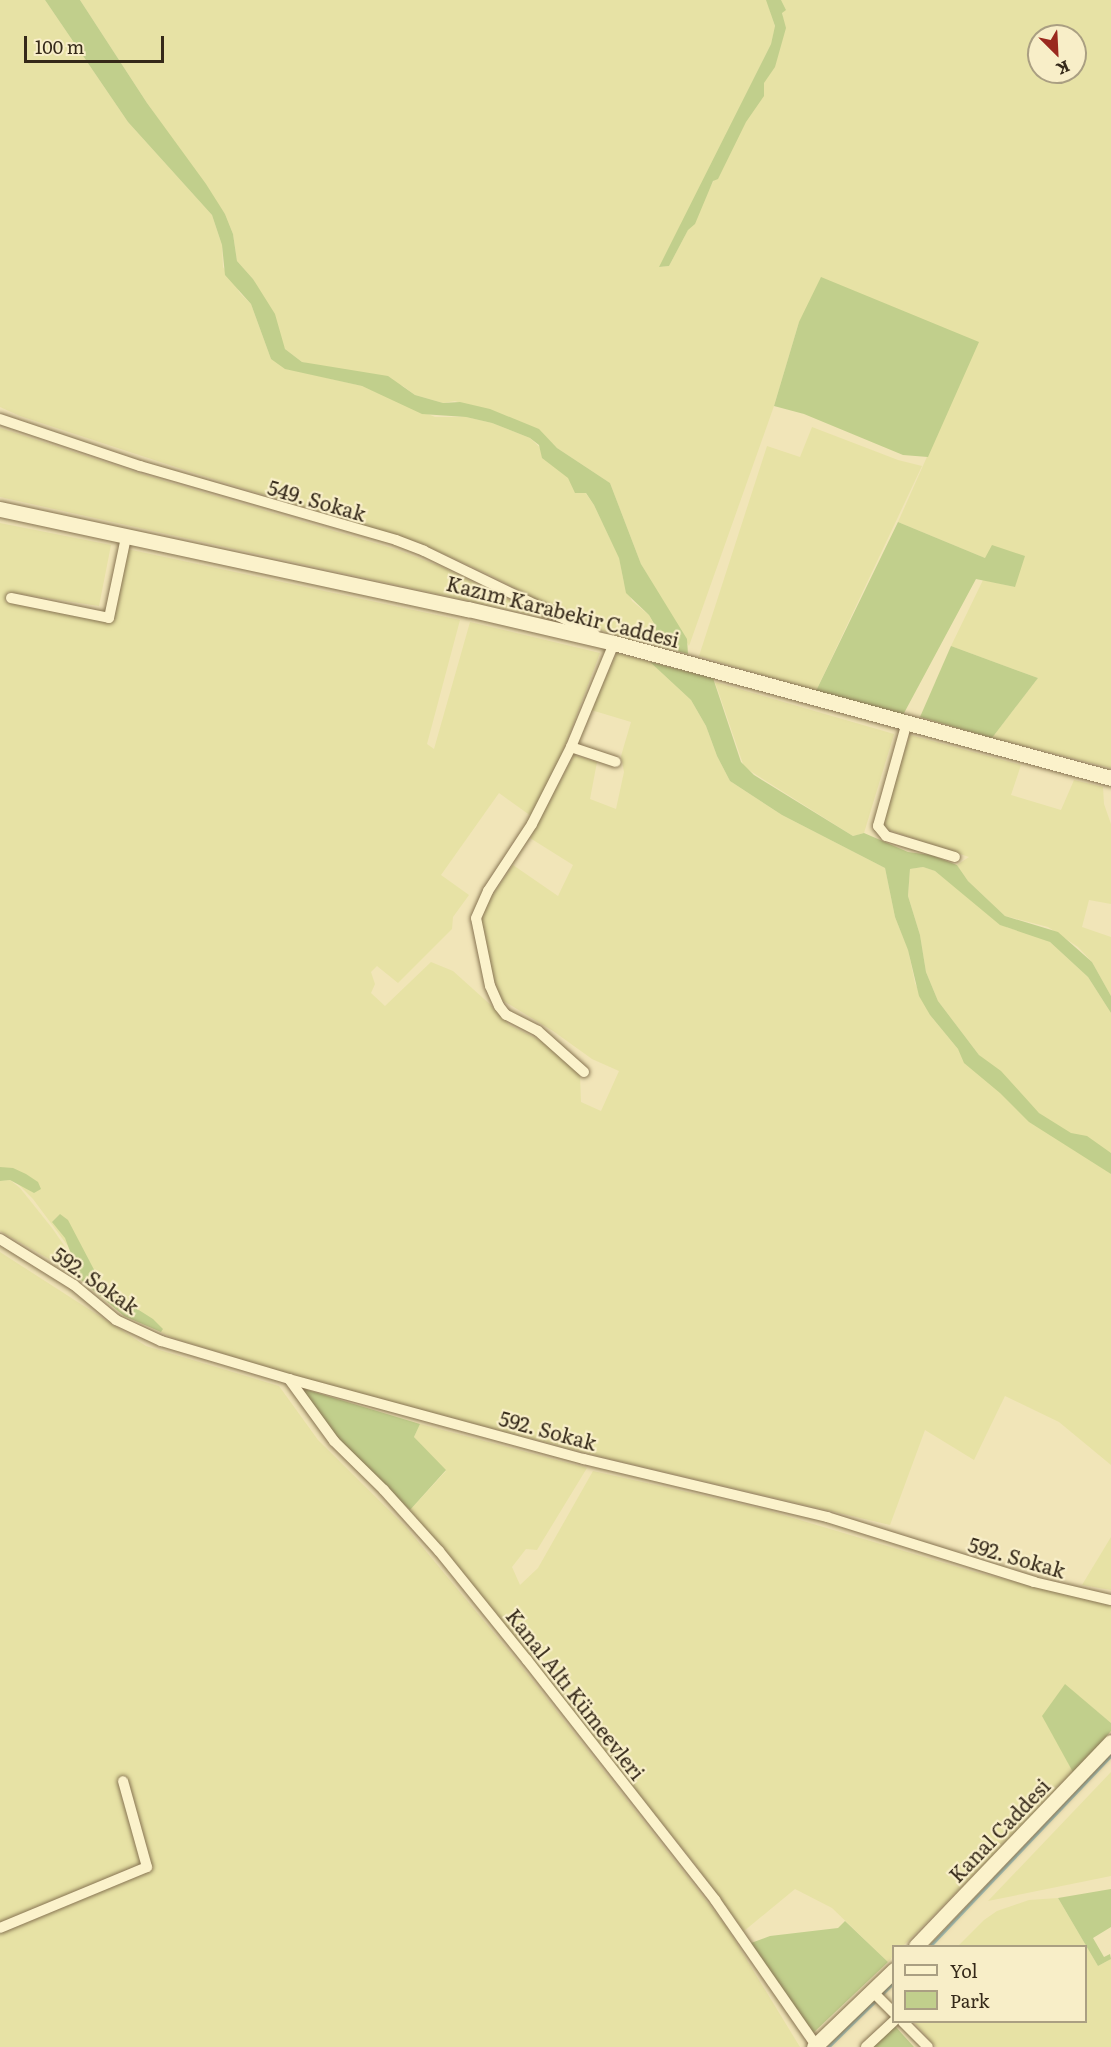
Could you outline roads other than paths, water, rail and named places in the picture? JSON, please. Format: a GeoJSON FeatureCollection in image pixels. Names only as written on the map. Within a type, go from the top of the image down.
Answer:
{"type":"FeatureCollection","features":[{"type":"Feature","properties":{"kind":"street","name":"549. Sokak"},"geometry":{"type":"LineString","coordinates":[[0,419],[140,466],[396,540],[424,551],[614,643]]}},
{"type":"Feature","properties":{"kind":"street","name":"Kazım Karabekir Caddesi"},"geometry":{"type":"LineString","coordinates":[[0,509],[468,609],[614,643],[1111,778]]}},
{"type":"Feature","properties":{"kind":"street"},"geometry":{"type":"LineString","coordinates":[[11,598],[109,618],[126,537]]}},
{"type":"Feature","properties":{"kind":"street"},"geometry":{"type":"LineString","coordinates":[[584,1072],[538,1031],[506,1015],[490,986],[476,926],[477,910],[532,824],[572,747],[614,643]]}},
{"type":"Feature","properties":{"kind":"street"},"geometry":{"type":"LineString","coordinates":[[907,722],[878,826],[886,836],[955,857]]}},
{"type":"Feature","properties":{"kind":"street"},"geometry":{"type":"LineString","coordinates":[[572,747],[616,762]]}},
{"type":"Feature","properties":{"kind":"street","name":"592. Sokak"},"geometry":{"type":"LineString","coordinates":[[0,1239],[74,1285],[116,1320],[161,1341],[289,1379],[584,1459],[827,1516],[1034,1582],[1111,1600]]}},
{"type":"Feature","properties":{"kind":"street","name":"Kanal Altı Kümeevleri"},"geometry":{"type":"LineString","coordinates":[[289,1379],[334,1441],[384,1490],[439,1551],[527,1660],[715,1900],[816,2047]]}},
{"type":"Feature","properties":{"kind":"street","name":"Kanal Caddesi"},"geometry":{"type":"LineString","coordinates":[[918,1945],[1111,1742]]}},
{"type":"Feature","properties":{"kind":"street"},"geometry":{"type":"LineString","coordinates":[[0,1928],[147,1867],[123,1780]]}},
{"type":"Feature","properties":{"kind":"street"},"geometry":{"type":"LineString","coordinates":[[816,2047],[892,1972]]}},
{"type":"Feature","properties":{"kind":"street"},"geometry":{"type":"LineString","coordinates":[[873,1992],[892,2011]]}},
{"type":"Feature","properties":{"kind":"street"},"geometry":{"type":"LineString","coordinates":[[866,2047],[892,2023]]}},
{"type":"Feature","properties":{"kind":"street"},"geometry":{"type":"LineString","coordinates":[[904,2023],[928,2047]]}},
{"type":"Feature","properties":{"kind":"waterway"},"geometry":{"type":"LineString","coordinates":[[931,1945],[1111,1755]]}},
{"type":"Feature","properties":{"kind":"waterway"},"geometry":{"type":"LineString","coordinates":[[881,1995],[892,1984]]}},
{"type":"Feature","properties":{"kind":"waterway"},"geometry":{"type":"LineString","coordinates":[[828,2047],[876,2000]]}}]}
